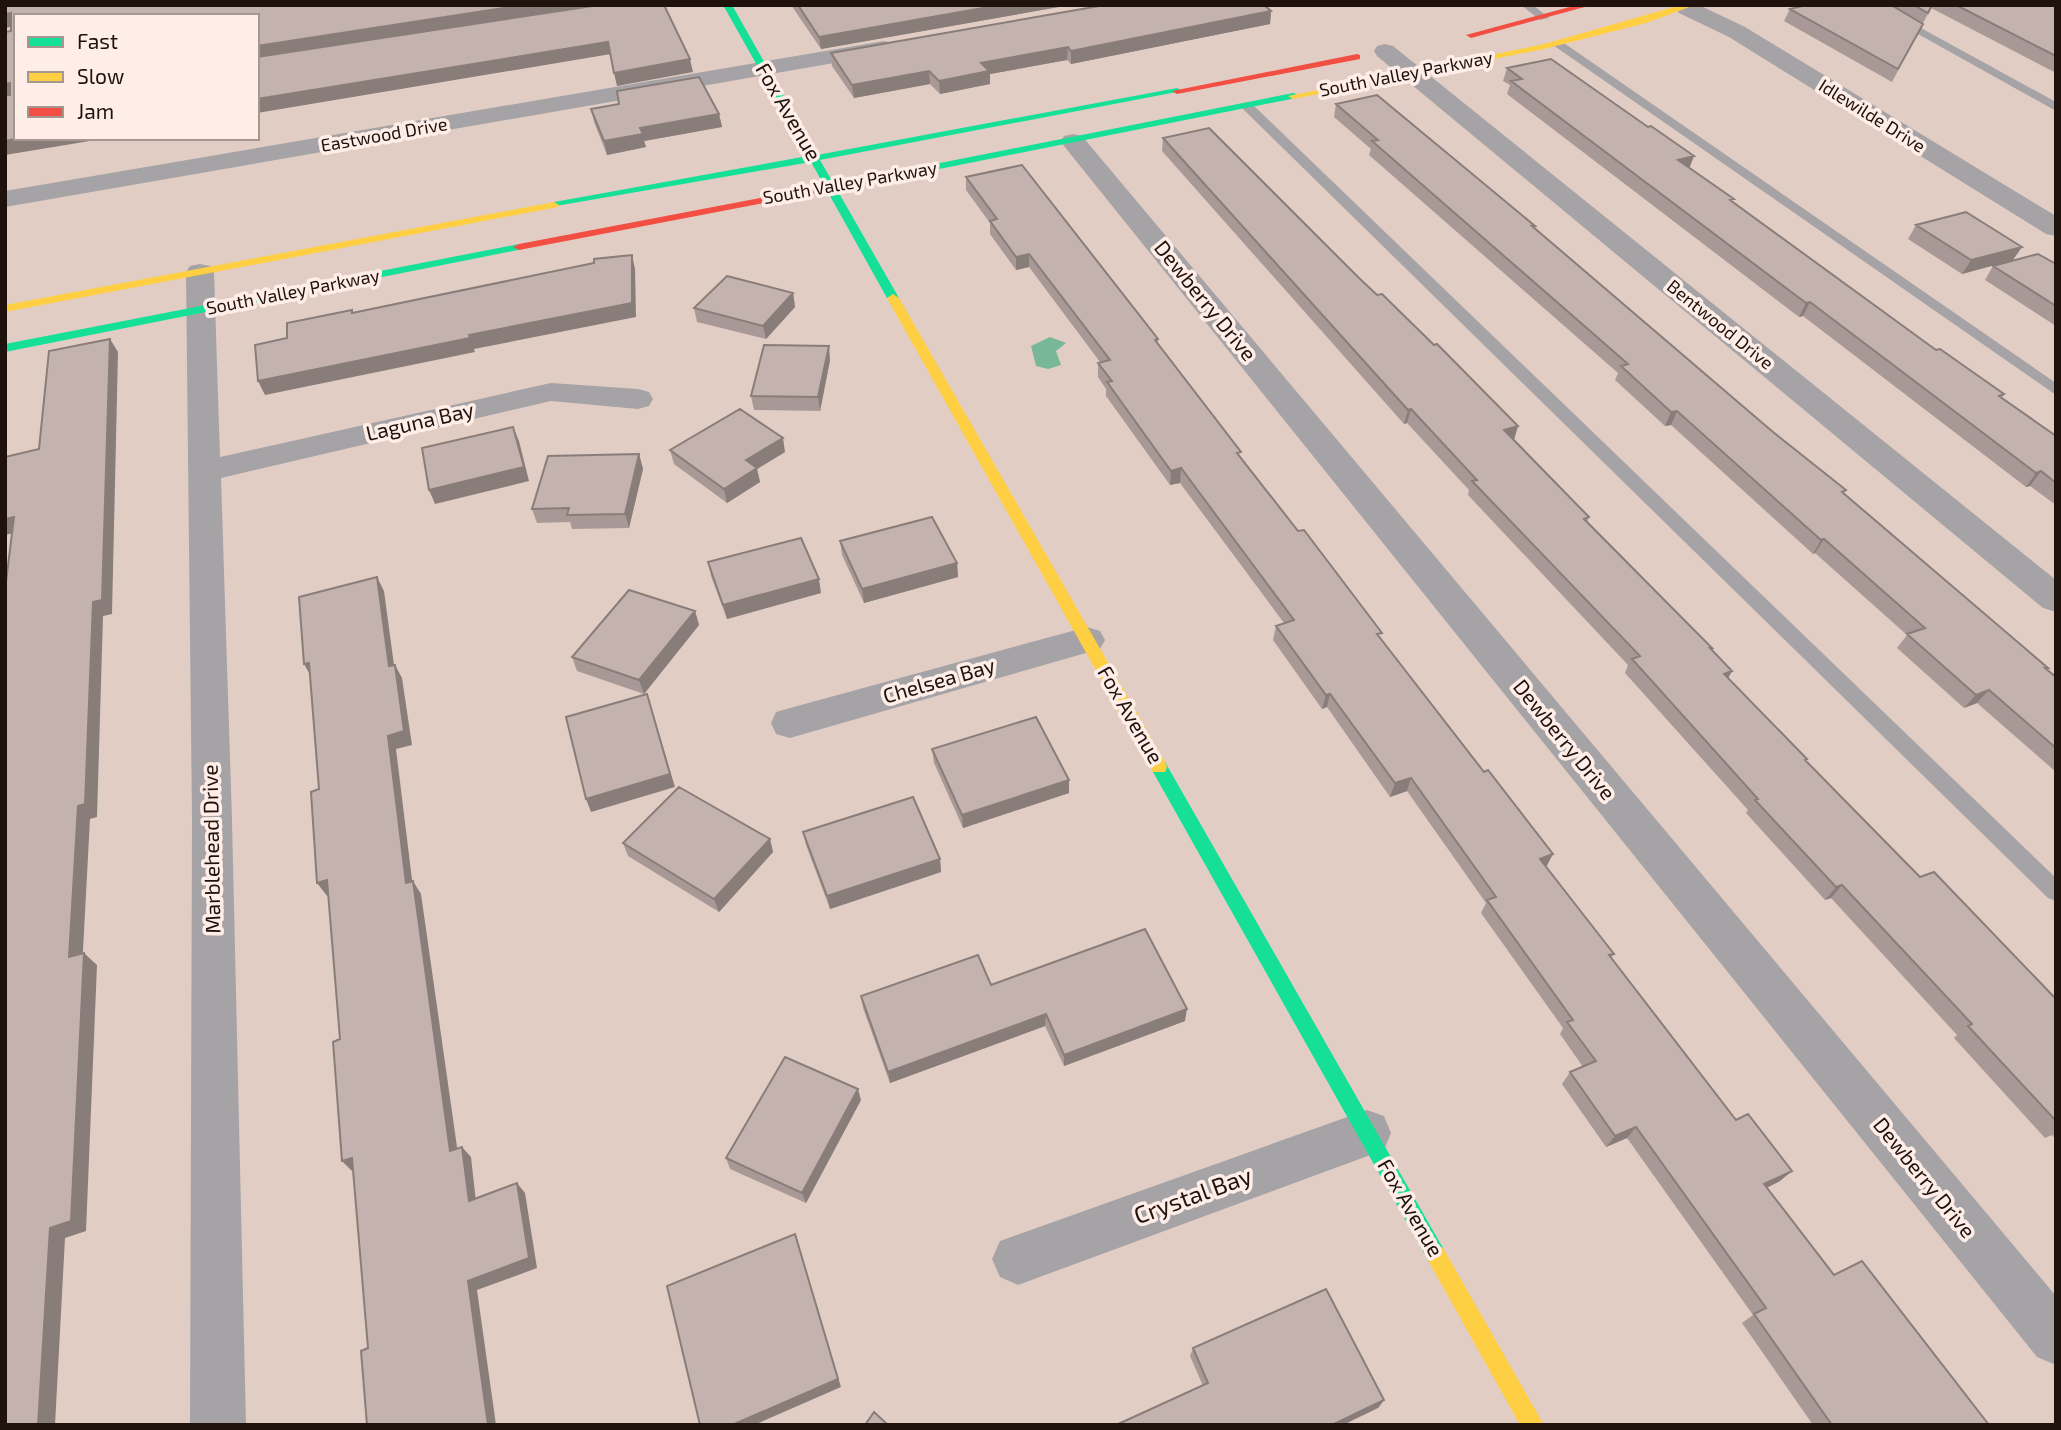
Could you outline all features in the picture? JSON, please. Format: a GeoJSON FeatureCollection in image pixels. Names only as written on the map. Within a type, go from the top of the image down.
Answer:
{"type":"FeatureCollection","features":[{"type":"Feature","properties":{"kind":"main road","name":"Fox Avenue"},"geometry":{"type":"LineString","coordinates":[[727,5],[1533,1425]]}},
{"type":"Feature","properties":{"kind":"main road","name":"South Valley Parkway"},"geometry":{"type":"LineString","coordinates":[[1449,40],[1588,5]]}},
{"type":"Feature","properties":{"kind":"main road","name":"South Valley Parkway"},"geometry":{"type":"LineString","coordinates":[[5,348],[201,291],[757,167],[1402,57],[1556,43],[1631,26],[1689,6]]}},
{"type":"Feature","properties":{"kind":"main road","name":"South Valley Parkway"},"geometry":{"type":"LineString","coordinates":[[5,309],[201,291],[831,187],[1247,106],[1402,57]]}},
{"type":"Feature","properties":{"kind":"street","name":"Idlewilde Drive"},"geometry":{"type":"LineString","coordinates":[[1689,6],[1737,32],[2056,228]]}},
{"type":"Feature","properties":{"kind":"street","name":"Eastwood Drive"},"geometry":{"type":"LineString","coordinates":[[5,199],[908,43]]}},
{"type":"Feature","properties":{"kind":"street","name":"Bentwood Drive"},"geometry":{"type":"LineString","coordinates":[[1402,57],[2056,599]]}},
{"type":"Feature","properties":{"kind":"street","name":"Dewberry Drive"},"geometry":{"type":"LineString","coordinates":[[1073,141],[2056,1339]]}},
{"type":"Feature","properties":{"kind":"street","name":"Marblehead Drive"},"geometry":{"type":"LineString","coordinates":[[201,291],[212,820],[218,1425]]}},
{"type":"Feature","properties":{"kind":"street","name":"Laguna Bay"},"geometry":{"type":"LineString","coordinates":[[204,471],[551,393],[638,399]]}},
{"type":"Feature","properties":{"kind":"street","name":"Chelsea Bay"},"geometry":{"type":"LineString","coordinates":[[790,723],[1087,639]]}},
{"type":"Feature","properties":{"kind":"street","name":"Crystal Bay"},"geometry":{"type":"LineString","coordinates":[[1018,1259],[1367,1133]]}},
{"type":"Feature","properties":{"kind":"lane"},"geometry":{"type":"LineString","coordinates":[[1526,5],[1544,18]]}},
{"type":"Feature","properties":{"kind":"lane"},"geometry":{"type":"LineString","coordinates":[[1871,5],[2056,107]]}},
{"type":"Feature","properties":{"kind":"lane"},"geometry":{"type":"LineString","coordinates":[[1556,43],[2056,390]]}},
{"type":"Feature","properties":{"kind":"lane"},"geometry":{"type":"LineString","coordinates":[[1247,106],[2056,892]]}},
{"type":"Feature","properties":{"kind":"shaded area"},"geometry":{"type":"Polygon","coordinates":[[[1050,337],[1066,343],[1056,351],[1061,365],[1048,369],[1036,366],[1031,346],[1050,337]]]}},
{"type":"Feature","properties":{"kind":"building"},"geometry":{"type":"Polygon","coordinates":[[[5,5],[523,5],[259,46],[259,14],[14,14],[14,139],[5,141],[5,95],[10,95],[10,83],[5,84],[5,32],[11,31],[11,13],[5,14],[5,5]]]}},
{"type":"Feature","properties":{"kind":"building"},"geometry":{"type":"Polygon","coordinates":[[[599,5],[664,5],[690,59],[614,73],[608,42],[259,99],[259,57],[599,5]]]}},
{"type":"Feature","properties":{"kind":"building"},"geometry":{"type":"Polygon","coordinates":[[[798,5],[1000,5],[819,37],[798,5]]]}},
{"type":"Feature","properties":{"kind":"building"},"geometry":{"type":"Polygon","coordinates":[[[1105,5],[1264,5],[1271,11],[1071,51],[1068,47],[981,63],[989,71],[939,81],[929,71],[852,85],[831,53],[1105,5]]]}},
{"type":"Feature","properties":{"kind":"building"},"geometry":{"type":"Polygon","coordinates":[[[1806,5],[1891,5],[1923,24],[1898,69],[1790,9],[1806,5]]]}},
{"type":"Feature","properties":{"kind":"building"},"geometry":{"type":"Polygon","coordinates":[[[1914,5],[1932,5],[1928,13],[1914,5]]]}},
{"type":"Feature","properties":{"kind":"building"},"geometry":{"type":"Polygon","coordinates":[[[1956,5],[2056,5],[2056,56],[1956,5]]]}},
{"type":"Feature","properties":{"kind":"building"},"geometry":{"type":"Polygon","coordinates":[[[1551,59],[1694,156],[1678,160],[1936,350],[1940,349],[2004,394],[1999,396],[2056,436],[2056,483],[2041,471],[2036,473],[1511,81],[1522,79],[1507,68],[1551,59]]]}},
{"type":"Feature","properties":{"kind":"building"},"geometry":{"type":"Polygon","coordinates":[[[699,77],[719,114],[640,128],[643,134],[604,141],[591,109],[619,104],[617,91],[699,77]]]}},
{"type":"Feature","properties":{"kind":"building"},"geometry":{"type":"Polygon","coordinates":[[[1377,95],[1535,226],[1532,226],[1773,432],[1846,490],[1842,492],[2048,668],[2045,668],[2056,677],[2056,748],[1989,690],[1976,695],[1907,634],[1925,628],[1824,539],[1821,540],[1677,411],[1671,412],[1621,366],[1628,364],[1372,141],[1378,140],[1336,104],[1377,95]]]}},
{"type":"Feature","properties":{"kind":"building"},"geometry":{"type":"Polygon","coordinates":[[[1209,128],[1359,278],[1377,295],[1382,294],[1434,345],[1437,344],[1518,426],[1504,430],[1589,517],[1584,519],[1732,671],[1724,674],[1920,877],[1934,872],[2056,999],[2056,1121],[1968,1026],[1972,1024],[1842,885],[1836,887],[1755,800],[1758,799],[1632,659],[1640,656],[1472,481],[1477,480],[1411,409],[1408,410],[1163,138],[1209,128]]]}},
{"type":"Feature","properties":{"kind":"building"},"geometry":{"type":"Polygon","coordinates":[[[1022,165],[1158,339],[1155,340],[1241,452],[1237,453],[1298,531],[1304,530],[1382,633],[1377,634],[1484,772],[1488,770],[1553,854],[1540,859],[1614,954],[1609,955],[1736,1120],[1748,1114],[1792,1171],[1764,1184],[1834,1275],[1862,1261],[1989,1425],[1832,1425],[1754,1314],[1766,1308],[1636,1127],[1615,1136],[1570,1072],[1596,1061],[1567,1022],[1573,1020],[1487,900],[1496,897],[1411,778],[1395,783],[1330,694],[1326,695],[1276,626],[1294,620],[1181,468],[1171,471],[1107,382],[1112,381],[1098,363],[1110,360],[1029,254],[1016,257],[990,221],[997,219],[966,177],[1022,165]]]}},
{"type":"Feature","properties":{"kind":"building"},"geometry":{"type":"Polygon","coordinates":[[[1966,212],[2022,247],[1971,260],[1916,225],[1966,212]]]}},
{"type":"Feature","properties":{"kind":"building"},"geometry":{"type":"Polygon","coordinates":[[[2038,254],[2056,264],[2056,306],[1993,266],[2038,254]]]}},
{"type":"Feature","properties":{"kind":"building"},"geometry":{"type":"Polygon","coordinates":[[[632,255],[632,303],[258,381],[255,345],[287,338],[287,323],[352,310],[352,313],[594,263],[594,259],[632,255]]]}},
{"type":"Feature","properties":{"kind":"building"},"geometry":{"type":"Polygon","coordinates":[[[727,276],[793,293],[763,326],[694,308],[727,276]]]}},
{"type":"Feature","properties":{"kind":"building"},"geometry":{"type":"Polygon","coordinates":[[[110,339],[102,600],[93,602],[85,804],[78,806],[69,957],[84,953],[71,1221],[50,1228],[38,1425],[5,1425],[5,590],[14,517],[5,519],[5,457],[39,449],[49,351],[110,339]]]}},
{"type":"Feature","properties":{"kind":"building"},"geometry":{"type":"Polygon","coordinates":[[[764,345],[829,346],[818,397],[751,396],[764,345]]]}},
{"type":"Feature","properties":{"kind":"building"},"geometry":{"type":"Polygon","coordinates":[[[740,409],[783,438],[746,460],[757,468],[724,489],[670,450],[740,409]]]}},
{"type":"Feature","properties":{"kind":"building"},"geometry":{"type":"Polygon","coordinates":[[[513,427],[524,467],[429,490],[422,448],[513,427]]]}},
{"type":"Feature","properties":{"kind":"building"},"geometry":{"type":"Polygon","coordinates":[[[639,454],[625,514],[567,515],[569,508],[532,509],[548,456],[639,454]]]}},
{"type":"Feature","properties":{"kind":"building"},"geometry":{"type":"Polygon","coordinates":[[[932,517],[957,563],[862,589],[840,541],[932,517]]]}},
{"type":"Feature","properties":{"kind":"building"},"geometry":{"type":"Polygon","coordinates":[[[801,538],[819,579],[723,605],[708,562],[801,538]]]}},
{"type":"Feature","properties":{"kind":"building"},"geometry":{"type":"Polygon","coordinates":[[[377,577],[389,666],[395,665],[404,731],[388,736],[406,883],[413,881],[450,1151],[462,1147],[469,1201],[517,1183],[529,1258],[468,1281],[488,1425],[367,1425],[361,1351],[368,1348],[352,1158],[342,1161],[333,1042],[340,1039],[327,880],[317,883],[311,792],[319,789],[309,663],[304,664],[299,597],[377,577]]]}},
{"type":"Feature","properties":{"kind":"building"},"geometry":{"type":"Polygon","coordinates":[[[629,590],[695,611],[639,680],[572,657],[629,590]]]}},
{"type":"Feature","properties":{"kind":"building"},"geometry":{"type":"Polygon","coordinates":[[[647,694],[670,774],[586,799],[566,717],[647,694]]]}},
{"type":"Feature","properties":{"kind":"building"},"geometry":{"type":"Polygon","coordinates":[[[1036,717],[1069,780],[962,815],[932,749],[1036,717]]]}},
{"type":"Feature","properties":{"kind":"building"},"geometry":{"type":"Polygon","coordinates":[[[679,787],[770,839],[714,899],[623,843],[679,787]]]}},
{"type":"Feature","properties":{"kind":"building"},"geometry":{"type":"Polygon","coordinates":[[[913,797],[940,859],[827,896],[803,832],[913,797]]]}},
{"type":"Feature","properties":{"kind":"building"},"geometry":{"type":"Polygon","coordinates":[[[1145,929],[1187,1009],[1064,1055],[1046,1014],[888,1072],[861,996],[978,955],[991,985],[1145,929]]]}},
{"type":"Feature","properties":{"kind":"building"},"geometry":{"type":"Polygon","coordinates":[[[785,1057],[858,1089],[802,1193],[726,1158],[785,1057]]]}},
{"type":"Feature","properties":{"kind":"building"},"geometry":{"type":"Polygon","coordinates":[[[795,1234],[838,1379],[732,1425],[700,1425],[667,1286],[795,1234]]]}},
{"type":"Feature","properties":{"kind":"building"},"geometry":{"type":"Polygon","coordinates":[[[1326,1289],[1384,1400],[1332,1425],[1116,1425],[1208,1383],[1193,1348],[1326,1289]]]}},
{"type":"Feature","properties":{"kind":"building"},"geometry":{"type":"Polygon","coordinates":[[[874,1412],[888,1425],[865,1425],[874,1412]]]}},
{"type":"Feature","properties":{"kind":"traffic: fast"},"geometry":{"type":"LineString","coordinates":[[727,5],[893,298]]}},
{"type":"Feature","properties":{"kind":"traffic: fast"},"geometry":{"type":"LineString","coordinates":[[554,205],[757,167],[869,150],[1177,91]]}},
{"type":"Feature","properties":{"kind":"traffic: fast"},"geometry":{"type":"LineString","coordinates":[[844,185],[1293,96]]}},
{"type":"Feature","properties":{"kind":"traffic: fast"},"geometry":{"type":"LineString","coordinates":[[5,348],[519,247]]}},
{"type":"Feature","properties":{"kind":"traffic: fast"},"geometry":{"type":"LineString","coordinates":[[1159,767],[1436,1255]]}},
{"type":"Feature","properties":{"kind":"traffic: slow"},"geometry":{"type":"LineString","coordinates":[[1293,96],[1544,47],[1594,35],[1691,5]]}},
{"type":"Feature","properties":{"kind":"traffic: slow"},"geometry":{"type":"LineString","coordinates":[[5,309],[554,205]]}},
{"type":"Feature","properties":{"kind":"traffic: slow"},"geometry":{"type":"LineString","coordinates":[[893,298],[1159,767]]}},
{"type":"Feature","properties":{"kind":"traffic: slow"},"geometry":{"type":"LineString","coordinates":[[1436,1255],[1533,1425]]}},
{"type":"Feature","properties":{"kind":"traffic: jam"},"geometry":{"type":"LineString","coordinates":[[1471,35],[1588,5]]}},
{"type":"Feature","properties":{"kind":"traffic: jam"},"geometry":{"type":"LineString","coordinates":[[1177,91],[1357,57]]}},
{"type":"Feature","properties":{"kind":"traffic: jam"},"geometry":{"type":"LineString","coordinates":[[519,247],[844,185]]}}]}
